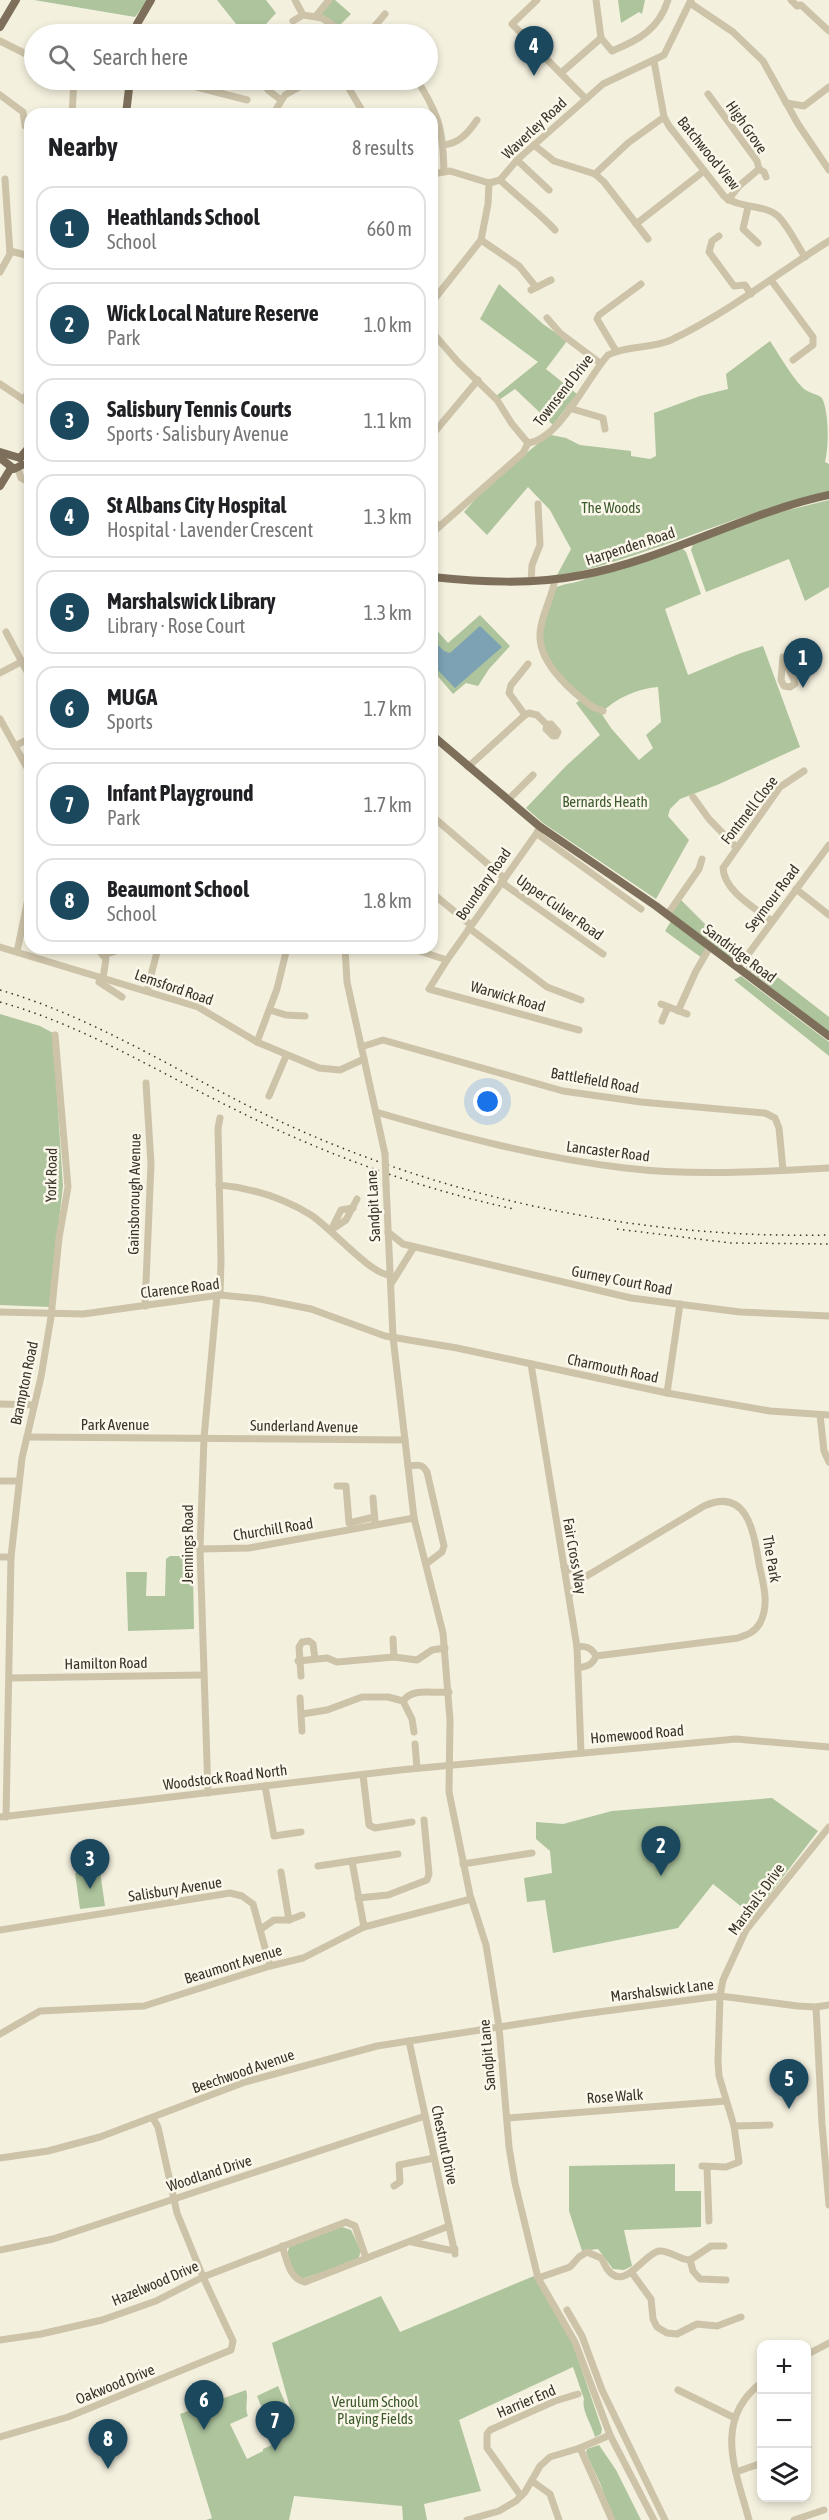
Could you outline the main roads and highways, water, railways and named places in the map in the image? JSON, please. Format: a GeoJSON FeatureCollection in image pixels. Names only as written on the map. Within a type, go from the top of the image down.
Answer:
{"type":"FeatureCollection","features":[{"type":"Feature","properties":{"kind":"main road"},"geometry":{"type":"LineString","coordinates":[[0,27],[16,0]]}},
{"type":"Feature","properties":{"kind":"main road"},"geometry":{"type":"LineString","coordinates":[[137,24],[151,0]]}},
{"type":"Feature","properties":{"kind":"main road"},"geometry":{"type":"LineString","coordinates":[[127,108],[129,90]]}},
{"type":"Feature","properties":{"kind":"main road"},"geometry":{"type":"LineString","coordinates":[[0,452],[18,464]]}},
{"type":"Feature","properties":{"kind":"main road"},"geometry":{"type":"LineString","coordinates":[[0,458],[18,464]]}},
{"type":"Feature","properties":{"kind":"main road"},"geometry":{"type":"LineString","coordinates":[[0,486],[18,464]]}},
{"type":"Feature","properties":{"kind":"main road","name":"Harpenden Road"},"geometry":{"type":"LineString","coordinates":[[438,578],[468,581],[531,581],[583,575],[616,567],[750,517],[803,500],[829,495]]}},
{"type":"Feature","properties":{"kind":"main road","name":"Sandridge Road"},"geometry":{"type":"LineString","coordinates":[[438,740],[539,829],[632,896],[667,915],[829,1036]]}},
{"type":"Feature","properties":{"kind":"water"},"geometry":{"type":"Polygon","coordinates":[[[480,626],[502,647],[455,688],[438,670],[438,645],[450,653],[480,626]]]}},
{"type":"Feature","properties":{"kind":"railway"},"geometry":{"type":"LineString","coordinates":[[0,990],[36,1002],[106,1032],[275,1119],[340,1147],[475,1192],[616,1221],[687,1230],[829,1235]]}},
{"type":"Feature","properties":{"kind":"railway"},"geometry":{"type":"LineString","coordinates":[[0,1002],[91,1036],[269,1126],[337,1155],[442,1191],[514,1209]]}},
{"type":"Feature","properties":{"kind":"railway"},"geometry":{"type":"LineString","coordinates":[[617,1229],[731,1243],[829,1244]]}},
{"type":"Feature","properties":{"kind":"place","name":"St Albans City Hospital"},"geometry":{"type":"Point","coordinates":[534,76]}},
{"type":"Feature","properties":{"kind":"place","name":"Heathlands School"},"geometry":{"type":"Point","coordinates":[803,688]}},
{"type":"Feature","properties":{"kind":"place","name":"Wick Local Nature Reserve"},"geometry":{"type":"Point","coordinates":[661,1876]}},
{"type":"Feature","properties":{"kind":"place","name":"Salisbury Tennis Courts"},"geometry":{"type":"Point","coordinates":[90,1889]}},
{"type":"Feature","properties":{"kind":"place","name":"Marshalswick Library"},"geometry":{"type":"Point","coordinates":[789,2109]}},
{"type":"Feature","properties":{"kind":"place","name":"MUGA"},"geometry":{"type":"Point","coordinates":[204,2430]}},
{"type":"Feature","properties":{"kind":"place","name":"Infant Playground"},"geometry":{"type":"Point","coordinates":[275,2451]}},
{"type":"Feature","properties":{"kind":"place","name":"Beaumont School"},"geometry":{"type":"Point","coordinates":[108,2469]}},
{"type":"Feature","properties":{"kind":"park label","name":"The Woods"},"geometry":{"type":"Point","coordinates":[611,507]}},
{"type":"Feature","properties":{"kind":"park label","name":"Bernards Heath"},"geometry":{"type":"Point","coordinates":[605,801]}},
{"type":"Feature","properties":{"kind":"park label","name":"Verulum School Playing Fields"},"geometry":{"type":"Point","coordinates":[375,2410]}}]}
